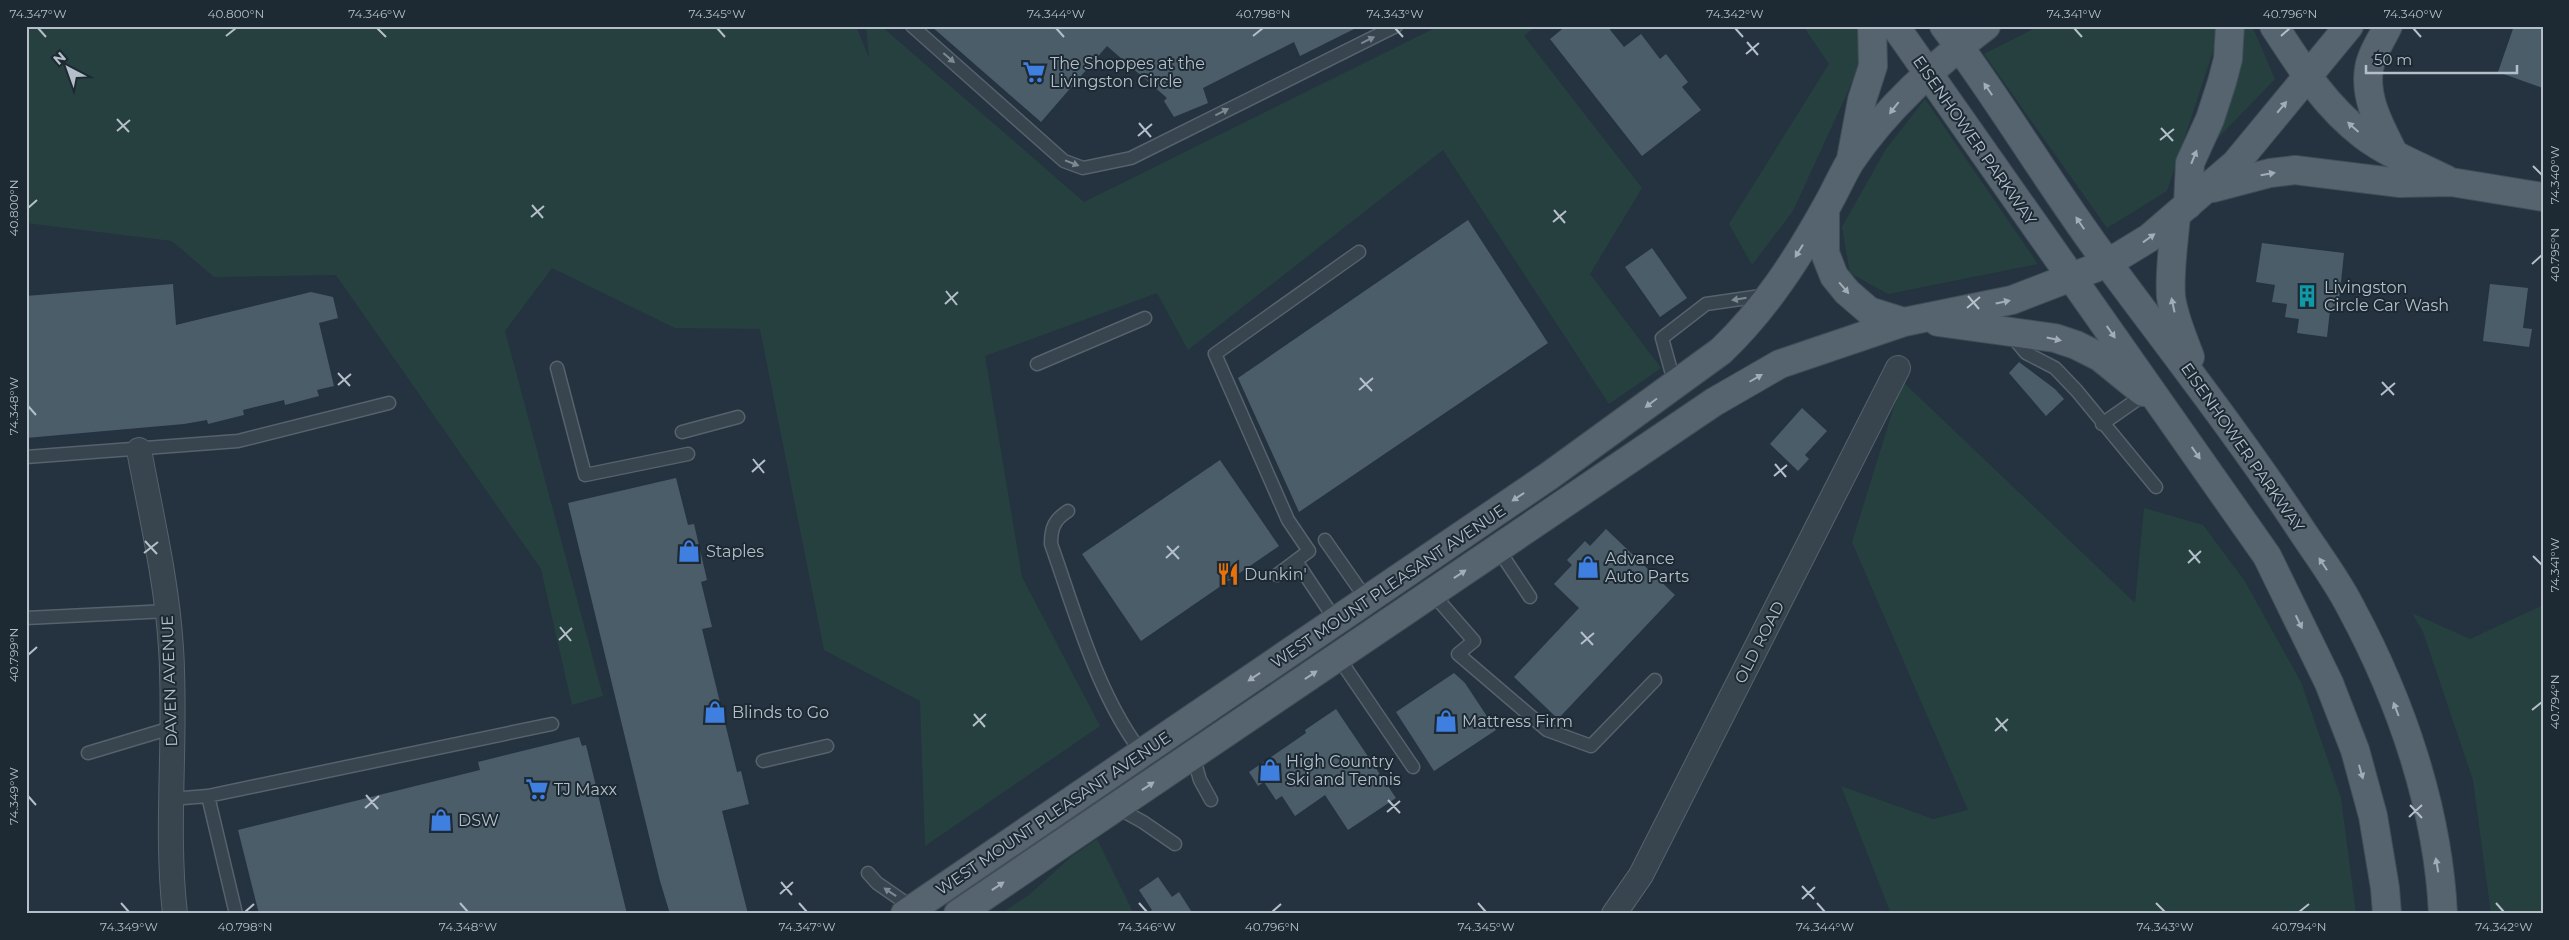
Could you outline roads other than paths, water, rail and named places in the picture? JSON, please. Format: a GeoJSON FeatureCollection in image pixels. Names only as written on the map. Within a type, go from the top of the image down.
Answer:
{"type":"FeatureCollection","features":[{"type":"Feature","properties":{"kind":"main road"},"geometry":{"type":"LineString","coordinates":[[1850,162],[1862,100],[1873,66],[1872,26]]}},
{"type":"Feature","properties":{"kind":"main road","name":"EISENHOWER PARKWAY"},"geometry":{"type":"LineString","coordinates":[[1895,26],[2169,413],[2267,556],[2329,683],[2354,750],[2373,816],[2386,888],[2387,914]]}},
{"type":"Feature","properties":{"kind":"main road"},"geometry":{"type":"LineString","coordinates":[[1850,162],[1901,99],[1928,74],[1951,36],[1986,26]]}},
{"type":"Feature","properties":{"kind":"main road"},"geometry":{"type":"LineString","coordinates":[[2200,384],[2177,323],[2170,281],[2189,203],[2190,163],[2210,119],[2222,82],[2228,59],[2230,26]]}},
{"type":"Feature","properties":{"kind":"main road"},"geometry":{"type":"LineString","coordinates":[[2274,26],[2327,103],[2363,135],[2394,154],[2450,182]]}},
{"type":"Feature","properties":{"kind":"main road"},"geometry":{"type":"LineString","coordinates":[[2189,203],[2236,163],[2349,26]]}},
{"type":"Feature","properties":{"kind":"main road"},"geometry":{"type":"LineString","coordinates":[[2388,26],[2369,69],[2370,98],[2374,114],[2394,154]]}},
{"type":"Feature","properties":{"kind":"main road","name":"EISENHOWER PARKWAY"},"geometry":{"type":"LineString","coordinates":[[1951,36],[2108,263],[2200,384],[2288,510],[2351,606],[2380,666],[2408,738],[2428,812],[2442,890],[2443,914]]}},
{"type":"Feature","properties":{"kind":"main road","name":"WEST MOUNT PLEASANT AVENUE"},"geometry":{"type":"LineString","coordinates":[[909,911],[1549,476],[1721,352],[1746,328],[1773,294],[1825,210],[1850,162]]}},
{"type":"Feature","properties":{"kind":"main road"},"geometry":{"type":"LineString","coordinates":[[2189,203],[2253,176],[2294,170],[2400,183],[2450,182],[2543,197]]}},
{"type":"Feature","properties":{"kind":"main road","name":"WEST MOUNT PLEASANT AVENUE"},"geometry":{"type":"LineString","coordinates":[[958,914],[1714,402],[1780,364],[1912,321],[2012,300],[2073,278],[2108,263],[2149,238],[2189,203]]}},
{"type":"Feature","properties":{"kind":"main road"},"geometry":{"type":"LineString","coordinates":[[1825,210],[1825,253],[1834,276],[1847,292],[1869,311],[1912,321],[2055,338],[2076,345],[2100,357],[2169,413]]}},
{"type":"Feature","properties":{"kind":"street","name":"OLD ROAD"},"geometry":{"type":"LineString","coordinates":[[1614,914],[1640,875],[1898,368]]}},
{"type":"Feature","properties":{"kind":"street","name":"DAVEN AVENUE"},"geometry":{"type":"LineString","coordinates":[[139,450],[168,611],[172,649],[170,870],[175,914]]}},
{"type":"Feature","properties":{"kind":"lane"},"geometry":{"type":"LineString","coordinates":[[912,26],[1064,161],[1083,168],[1131,158],[1396,26]]}},
{"type":"Feature","properties":{"kind":"lane"},"geometry":{"type":"LineString","coordinates":[[1277,575],[1309,552],[1288,520],[1215,354],[1359,252]]}},
{"type":"Feature","properties":{"kind":"lane"},"geometry":{"type":"LineString","coordinates":[[1675,386],[1662,338],[1706,304],[1773,294]]}},
{"type":"Feature","properties":{"kind":"lane"},"geometry":{"type":"LineString","coordinates":[[1037,364],[1145,318]]}},
{"type":"Feature","properties":{"kind":"lane"},"geometry":{"type":"LineString","coordinates":[[2007,331],[2026,353],[2055,368],[2077,391],[2102,424],[2156,487]]}},
{"type":"Feature","properties":{"kind":"lane"},"geometry":{"type":"LineString","coordinates":[[557,368],[585,475],[688,454]]}},
{"type":"Feature","properties":{"kind":"lane"},"geometry":{"type":"LineString","coordinates":[[2102,424],[2145,394]]}},
{"type":"Feature","properties":{"kind":"lane"},"geometry":{"type":"LineString","coordinates":[[26,457],[139,450],[238,441],[389,404]]}},
{"type":"Feature","properties":{"kind":"lane"},"geometry":{"type":"LineString","coordinates":[[682,432],[738,417]]}},
{"type":"Feature","properties":{"kind":"lane"},"geometry":{"type":"LineString","coordinates":[[1068,511],[1056,519],[1051,530],[1051,544],[1106,693],[1125,731],[1142,753]]}},
{"type":"Feature","properties":{"kind":"lane"},"geometry":{"type":"LineString","coordinates":[[1326,540],[1367,600]]}},
{"type":"Feature","properties":{"kind":"lane"},"geometry":{"type":"LineString","coordinates":[[1498,549],[1530,597]]}},
{"type":"Feature","properties":{"kind":"lane"},"geometry":{"type":"LineString","coordinates":[[1296,561],[1336,621]]}},
{"type":"Feature","properties":{"kind":"lane"},"geometry":{"type":"LineString","coordinates":[[1432,593],[1474,641],[1458,654],[1547,730],[1591,746],[1655,680]]}},
{"type":"Feature","properties":{"kind":"lane"},"geometry":{"type":"LineString","coordinates":[[26,618],[168,611]]}},
{"type":"Feature","properties":{"kind":"lane"},"geometry":{"type":"LineString","coordinates":[[1338,657],[1412,767]]}},
{"type":"Feature","properties":{"kind":"lane"},"geometry":{"type":"LineString","coordinates":[[171,800],[208,796],[552,724]]}},
{"type":"Feature","properties":{"kind":"lane"},"geometry":{"type":"LineString","coordinates":[[88,753],[171,728]]}},
{"type":"Feature","properties":{"kind":"lane"},"geometry":{"type":"LineString","coordinates":[[763,761],[827,746]]}},
{"type":"Feature","properties":{"kind":"lane"},"geometry":{"type":"LineString","coordinates":[[1192,756],[1200,780],[1211,800]]}},
{"type":"Feature","properties":{"kind":"lane"},"geometry":{"type":"LineString","coordinates":[[208,796],[236,914]]}},
{"type":"Feature","properties":{"kind":"lane"},"geometry":{"type":"LineString","coordinates":[[1116,807],[1143,822],[1175,844]]}},
{"type":"Feature","properties":{"kind":"lane"},"geometry":{"type":"LineString","coordinates":[[868,873],[909,911]]}},
{"type":"Feature","properties":{"kind":"place","name":"The Shoppes at the Livingston Circle"},"geometry":{"type":"Point","coordinates":[1034,72]}},
{"type":"Feature","properties":{"kind":"place","name":"Livingston Circle Car Wash"},"geometry":{"type":"Point","coordinates":[2307,296]}},
{"type":"Feature","properties":{"kind":"place","name":"Staples"},"geometry":{"type":"Point","coordinates":[689,551]}},
{"type":"Feature","properties":{"kind":"place","name":"Advance Auto Parts"},"geometry":{"type":"Point","coordinates":[1588,567]}},
{"type":"Feature","properties":{"kind":"place","name":"Dunkin'"},"geometry":{"type":"Point","coordinates":[1228,574]}},
{"type":"Feature","properties":{"kind":"place","name":"Blinds to Go"},"geometry":{"type":"Point","coordinates":[715,712]}},
{"type":"Feature","properties":{"kind":"place","name":"Mattress Firm"},"geometry":{"type":"Point","coordinates":[1446,721]}},
{"type":"Feature","properties":{"kind":"place","name":"High Country Ski and Tennis"},"geometry":{"type":"Point","coordinates":[1270,770]}},
{"type":"Feature","properties":{"kind":"place","name":"TJ Maxx"},"geometry":{"type":"Point","coordinates":[537,789]}},
{"type":"Feature","properties":{"kind":"place","name":"DSW"},"geometry":{"type":"Point","coordinates":[441,820]}}]}
